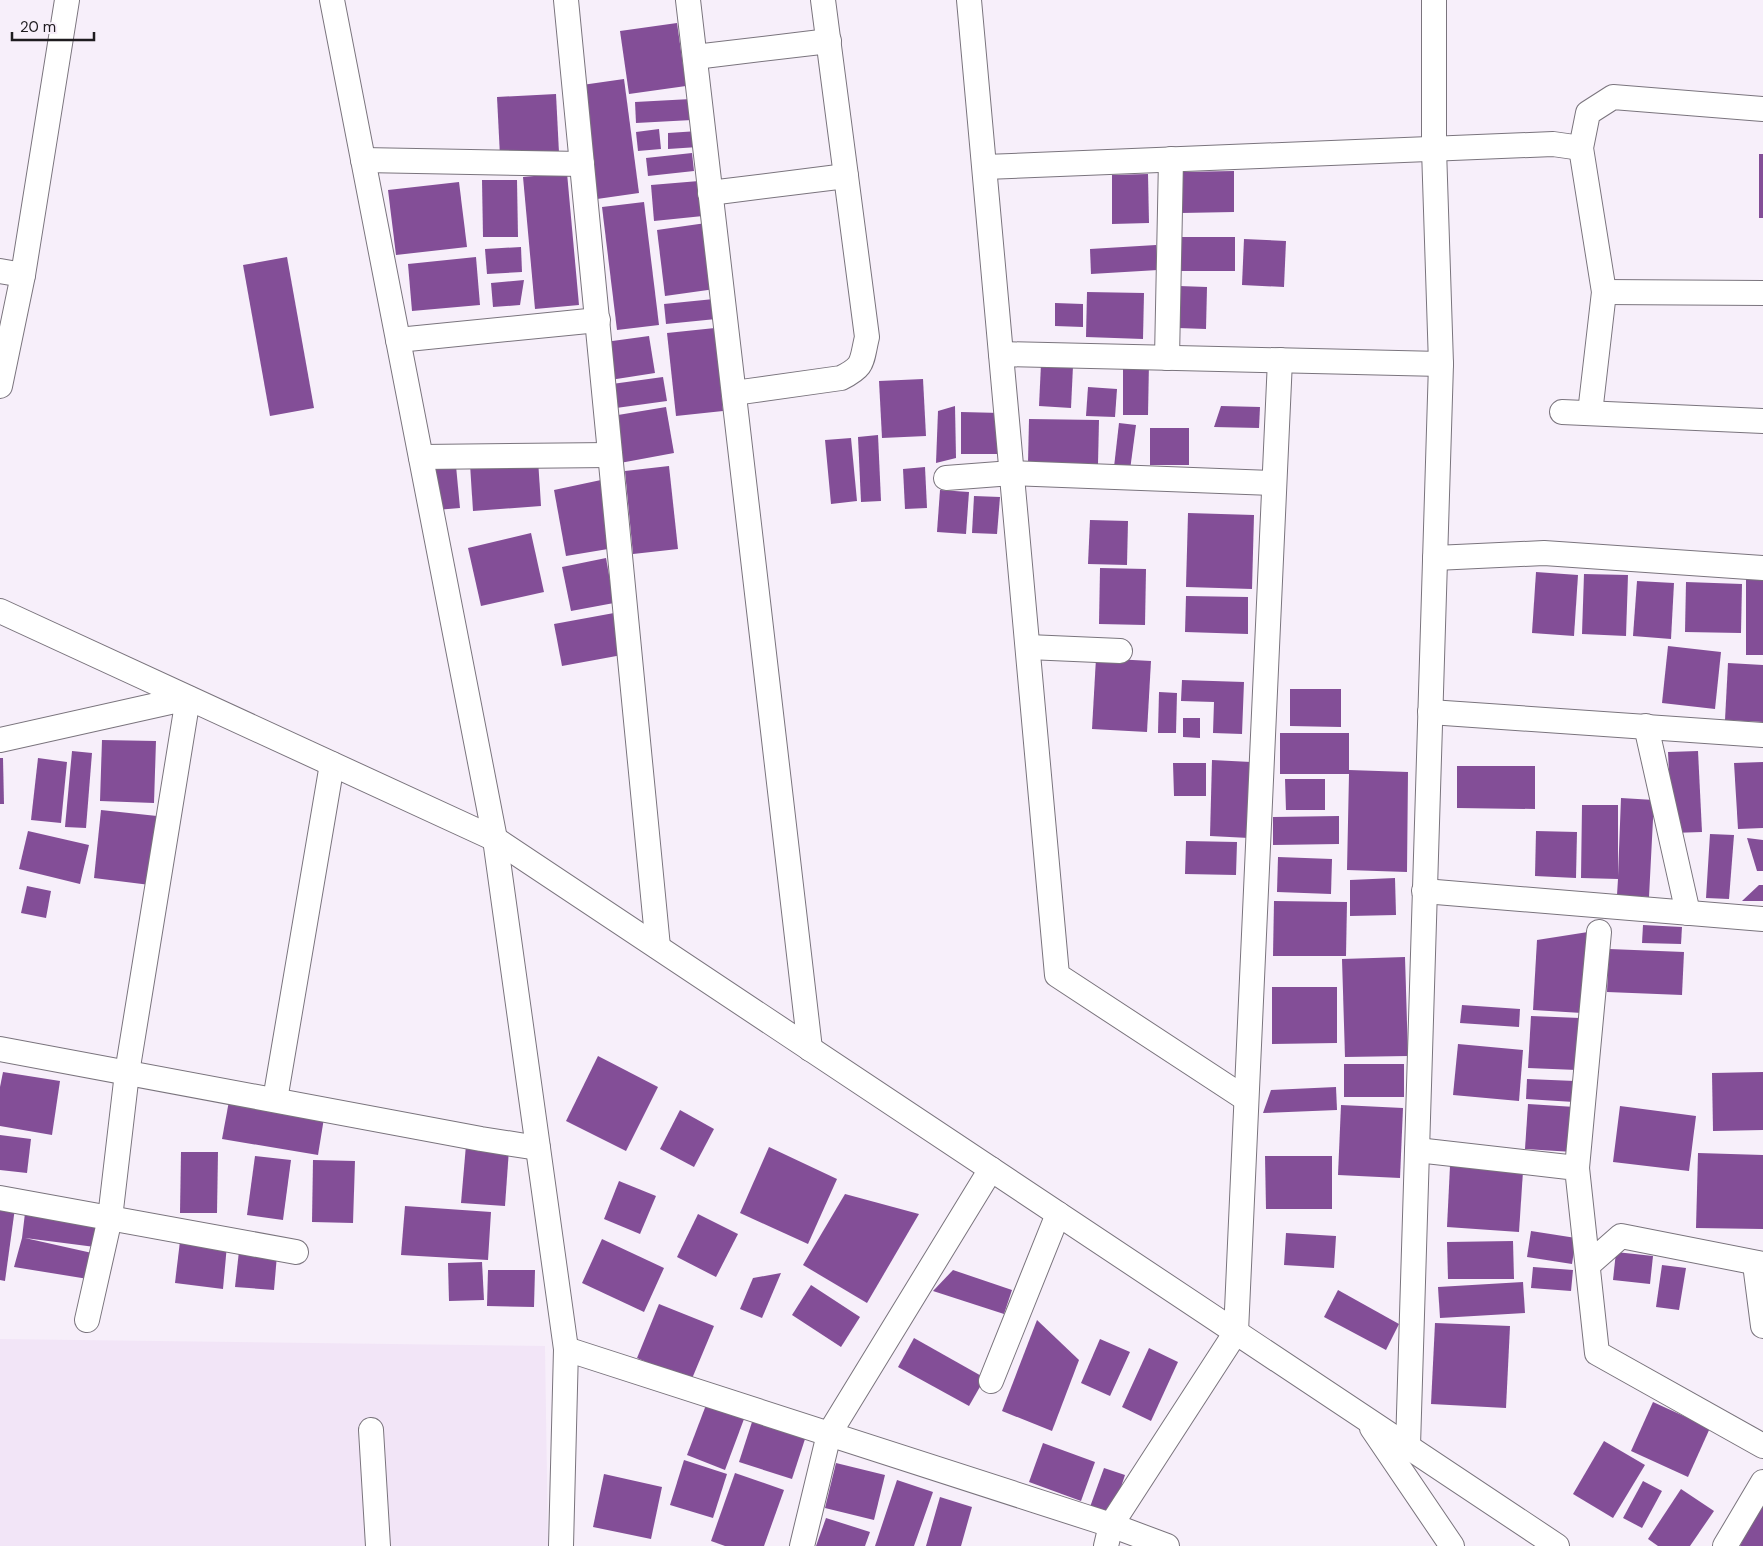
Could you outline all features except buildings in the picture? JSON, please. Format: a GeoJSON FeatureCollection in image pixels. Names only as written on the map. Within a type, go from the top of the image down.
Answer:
{"type":"FeatureCollection","features":[{"type":"Feature","properties":{"kind":"street"},"geometry":{"type":"LineString","coordinates":[[0,386],[23,274],[67,0]]}},
{"type":"Feature","properties":{"kind":"street"},"geometry":{"type":"LineString","coordinates":[[332,0],[495,839],[566,1349],[562,1546]]}},
{"type":"Feature","properties":{"kind":"street"},"geometry":{"type":"LineString","coordinates":[[566,0],[658,947]]}},
{"type":"Feature","properties":{"kind":"street"},"geometry":{"type":"LineString","coordinates":[[688,0],[810,1048]]}},
{"type":"Feature","properties":{"kind":"street"},"geometry":{"type":"LineString","coordinates":[[734,393],[841,378],[861,365],[867,337],[823,0]]}},
{"type":"Feature","properties":{"kind":"street"},"geometry":{"type":"LineString","coordinates":[[969,0],[1057,975],[1246,1099]]}},
{"type":"Feature","properties":{"kind":"street"},"geometry":{"type":"LineString","coordinates":[[1408,1446],[1441,364],[1434,149],[1434,0]]}},
{"type":"Feature","properties":{"kind":"street"},"geometry":{"type":"LineString","coordinates":[[695,57],[828,40]]}},
{"type":"Feature","properties":{"kind":"street"},"geometry":{"type":"LineString","coordinates":[[1590,413],[1604,292],[1581,148],[1588,113],[1613,97],[1763,109]]}},
{"type":"Feature","properties":{"kind":"street"},"geometry":{"type":"LineString","coordinates":[[985,167],[1553,144],[1581,148]]}},
{"type":"Feature","properties":{"kind":"street"},"geometry":{"type":"LineString","coordinates":[[1166,358],[1171,159]]}},
{"type":"Feature","properties":{"kind":"street"},"geometry":{"type":"LineString","coordinates":[[363,160],[582,164]]}},
{"type":"Feature","properties":{"kind":"street"},"geometry":{"type":"LineString","coordinates":[[710,193],[846,176]]}},
{"type":"Feature","properties":{"kind":"street"},"geometry":{"type":"LineString","coordinates":[[0,271],[23,274]]}},
{"type":"Feature","properties":{"kind":"street"},"geometry":{"type":"LineString","coordinates":[[1604,292],[1763,293]]}},
{"type":"Feature","properties":{"kind":"street"},"geometry":{"type":"LineString","coordinates":[[398,340],[598,320]]}},
{"type":"Feature","properties":{"kind":"street"},"geometry":{"type":"LineString","coordinates":[[1001,354],[1441,364]]}},
{"type":"Feature","properties":{"kind":"street"},"geometry":{"type":"LineString","coordinates":[[1108,1535],[1236,1332],[1280,360]]}},
{"type":"Feature","properties":{"kind":"street"},"geometry":{"type":"LineString","coordinates":[[1562,412],[1763,421]]}},
{"type":"Feature","properties":{"kind":"street"},"geometry":{"type":"LineString","coordinates":[[421,457],[610,455]]}},
{"type":"Feature","properties":{"kind":"street"},"geometry":{"type":"LineString","coordinates":[[946,478],[1012,474],[1274,483]]}},
{"type":"Feature","properties":{"kind":"street"},"geometry":{"type":"LineString","coordinates":[[1435,558],[1544,553],[1763,568]]}},
{"type":"Feature","properties":{"kind":"street"},"geometry":{"type":"LineString","coordinates":[[0,611],[495,839],[1557,1546]]}},
{"type":"Feature","properties":{"kind":"street"},"geometry":{"type":"LineString","coordinates":[[1028,647],[1120,651]]}},
{"type":"Feature","properties":{"kind":"street"},"geometry":{"type":"LineString","coordinates":[[0,740],[188,698]]}},
{"type":"Feature","properties":{"kind":"street"},"geometry":{"type":"LineString","coordinates":[[87,1320],[110,1218],[127,1073],[188,698]]}},
{"type":"Feature","properties":{"kind":"street"},"geometry":{"type":"LineString","coordinates":[[1430,712],[1763,734]]}},
{"type":"Feature","properties":{"kind":"street"},"geometry":{"type":"LineString","coordinates":[[1646,726],[1688,913]]}},
{"type":"Feature","properties":{"kind":"street"},"geometry":{"type":"LineString","coordinates":[[275,1100],[332,764]]}},
{"type":"Feature","properties":{"kind":"street"},"geometry":{"type":"LineString","coordinates":[[1424,891],[1763,920]]}},
{"type":"Feature","properties":{"kind":"street"},"geometry":{"type":"LineString","coordinates":[[1599,932],[1577,1168],[1597,1353],[1763,1446]]}},
{"type":"Feature","properties":{"kind":"street"},"geometry":{"type":"LineString","coordinates":[[0,1049],[538,1148]]}},
{"type":"Feature","properties":{"kind":"street"},"geometry":{"type":"LineString","coordinates":[[1417,1150],[1577,1168]]}},
{"type":"Feature","properties":{"kind":"street"},"geometry":{"type":"LineString","coordinates":[[802,1546],[829,1434],[991,1169]]}},
{"type":"Feature","properties":{"kind":"street"},"geometry":{"type":"LineString","coordinates":[[0,1198],[296,1252]]}},
{"type":"Feature","properties":{"kind":"street"},"geometry":{"type":"LineString","coordinates":[[991,1381],[1058,1214]]}},
{"type":"Feature","properties":{"kind":"street"},"geometry":{"type":"LineString","coordinates":[[1585,1238],[1621,1236],[1759,1264],[1763,1326]]}},
{"type":"Feature","properties":{"kind":"street"},"geometry":{"type":"LineString","coordinates":[[1588,1265],[1621,1236]]}},
{"type":"Feature","properties":{"kind":"street"},"geometry":{"type":"LineString","coordinates":[[566,1349],[829,1434],[1108,1535],[1167,1546]]}},
{"type":"Feature","properties":{"kind":"street"},"geometry":{"type":"LineString","coordinates":[[1365,1418],[1452,1546]]}},
{"type":"Feature","properties":{"kind":"street"},"geometry":{"type":"LineString","coordinates":[[371,1430],[378,1546]]}},
{"type":"Feature","properties":{"kind":"street"},"geometry":{"type":"LineString","coordinates":[[1725,1546],[1763,1482]]}},
{"type":"Feature","properties":{"kind":"shaded area"},"geometry":{"type":"Polygon","coordinates":[[[0,1339],[545,1346],[548,1546],[0,1546],[0,1339]]]}}]}
